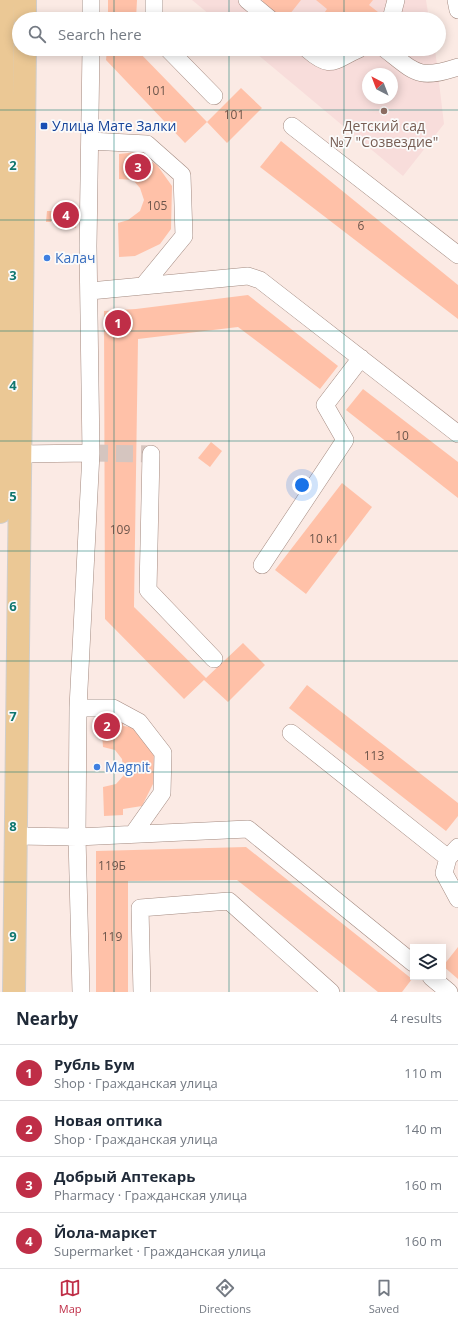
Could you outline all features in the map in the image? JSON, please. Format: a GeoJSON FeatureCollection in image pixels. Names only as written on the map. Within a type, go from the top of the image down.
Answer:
{"type":"FeatureCollection","features":[{"type":"Feature","properties":{"kind":"main road"},"geometry":{"type":"LineString","coordinates":[[3,0],[8,263],[20,454],[14,992]]}},
{"type":"Feature","properties":{"kind":"main road"},"geometry":{"type":"LineString","coordinates":[[25,0],[25,12]]}},
{"type":"Feature","properties":{"kind":"main road"},"geometry":{"type":"LineString","coordinates":[[0,512],[8,263],[24,56]]}},
{"type":"Feature","properties":{"kind":"lane"},"geometry":{"type":"LineString","coordinates":[[91,0],[91,12]]}},
{"type":"Feature","properties":{"kind":"lane"},"geometry":{"type":"LineString","coordinates":[[154,0],[154,12]]}},
{"type":"Feature","properties":{"kind":"lane"},"geometry":{"type":"LineString","coordinates":[[247,0],[262,12]]}},
{"type":"Feature","properties":{"kind":"lane"},"geometry":{"type":"LineString","coordinates":[[393,12],[396,0]]}},
{"type":"Feature","properties":{"kind":"lane"},"geometry":{"type":"LineString","coordinates":[[456,0],[458,10]]}},
{"type":"Feature","properties":{"kind":"lane"},"geometry":{"type":"LineString","coordinates":[[80,992],[77,837],[78,708],[91,453],[90,291],[88,246],[91,56]]}},
{"type":"Feature","properties":{"kind":"lane"},"geometry":{"type":"LineString","coordinates":[[175,56],[214,96]]}},
{"type":"Feature","properties":{"kind":"lane"},"geometry":{"type":"LineString","coordinates":[[315,56],[320,60],[329,63],[344,56]]}},
{"type":"Feature","properties":{"kind":"lane"},"geometry":{"type":"LineString","coordinates":[[394,56],[414,72],[423,74],[439,73],[458,67]]}},
{"type":"Feature","properties":{"kind":"lane"},"geometry":{"type":"LineString","coordinates":[[292,126],[458,255]]}},
{"type":"Feature","properties":{"kind":"lane"},"geometry":{"type":"LineString","coordinates":[[90,141],[147,144],[182,174],[184,236],[143,286]]}},
{"type":"Feature","properties":{"kind":"lane"},"geometry":{"type":"LineString","coordinates":[[90,291],[248,276],[260,280],[458,434]]}},
{"type":"Feature","properties":{"kind":"lane"},"geometry":{"type":"LineString","coordinates":[[262,564],[345,440],[324,405],[360,358]]}},
{"type":"Feature","properties":{"kind":"lane"},"geometry":{"type":"LineString","coordinates":[[20,454],[91,453]]}},
{"type":"Feature","properties":{"kind":"lane"},"geometry":{"type":"LineString","coordinates":[[151,454],[148,590],[214,659]]}},
{"type":"Feature","properties":{"kind":"lane"},"geometry":{"type":"LineString","coordinates":[[78,708],[113,708],[139,722],[163,753],[162,793],[133,834]]}},
{"type":"Feature","properties":{"kind":"lane"},"geometry":{"type":"LineString","coordinates":[[291,733],[453,852],[444,873],[458,899]]}},
{"type":"Feature","properties":{"kind":"lane"},"geometry":{"type":"LineString","coordinates":[[16,836],[77,837],[248,829],[410,961]]}},
{"type":"Feature","properties":{"kind":"lane"},"geometry":{"type":"LineString","coordinates":[[142,992],[140,908],[229,901],[331,992]]}},
{"type":"Feature","properties":{"kind":"lane"},"geometry":{"type":"LineString","coordinates":[[435,980],[449,992]]}},
{"type":"Feature","properties":{"kind":"shaded area"},"geometry":{"type":"Polygon","coordinates":[[[192,0],[426,0],[428,12],[207,12],[192,0]]]}},
{"type":"Feature","properties":{"kind":"shaded area","name":"Детский сад №7 \"Созвездие\""},"geometry":{"type":"Polygon","coordinates":[[[259,56],[436,56],[444,124],[403,176],[259,56]]]}},
{"type":"Feature","properties":{"kind":"building"},"geometry":{"type":"Polygon","coordinates":[[[108,0],[137,0],[136,12],[108,12],[108,0]]]}},
{"type":"Feature","properties":{"kind":"building"},"geometry":{"type":"Polygon","coordinates":[[[263,0],[301,0],[292,12],[268,12],[259,5],[263,0]]]}},
{"type":"Feature","properties":{"kind":"building"},"geometry":{"type":"Polygon","coordinates":[[[316,0],[373,0],[369,5],[378,12],[325,12],[327,9],[316,0]]]}},
{"type":"Feature","properties":{"kind":"building"},"geometry":{"type":"Polygon","coordinates":[[[106,56],[143,56],[207,122],[185,143],[106,60],[106,56]]]}},
{"type":"Feature","properties":{"kind":"building"},"geometry":{"type":"Polygon","coordinates":[[[241,88],[262,108],[227,143],[207,122],[241,88]]]}},
{"type":"Feature","properties":{"kind":"building"},"geometry":{"type":"Polygon","coordinates":[[[281,141],[458,285],[458,319],[260,167],[281,141]]]}},
{"type":"Feature","properties":{"kind":"building"},"geometry":{"type":"Polygon","coordinates":[[[137,152],[157,165],[172,186],[171,229],[160,244],[135,256],[119,257],[118,223],[128,220],[140,211],[144,200],[140,188],[133,180],[119,179],[119,154],[137,152]]]}},
{"type":"Feature","properties":{"kind":"building"},"geometry":{"type":"Polygon","coordinates":[[[63,205],[77,205],[76,228],[62,228],[63,205]]]}},
{"type":"Feature","properties":{"kind":"building"},"geometry":{"type":"Polygon","coordinates":[[[47,211],[52,211],[51,222],[46,222],[47,211]]]}},
{"type":"Feature","properties":{"kind":"building"},"geometry":{"type":"Polygon","coordinates":[[[248,295],[338,366],[320,389],[238,327],[138,339],[134,607],[206,678],[243,643],[265,665],[228,702],[204,680],[184,699],[105,619],[104,311],[136,309],[248,295]]]}},
{"type":"Feature","properties":{"kind":"building"},"geometry":{"type":"Polygon","coordinates":[[[363,389],[458,462],[458,498],[346,410],[363,389]]]}},
{"type":"Feature","properties":{"kind":"building"},"geometry":{"type":"Polygon","coordinates":[[[211,442],[222,451],[210,467],[198,458],[211,442]]]}},
{"type":"Feature","properties":{"kind":"building"},"geometry":{"type":"Polygon","coordinates":[[[342,483],[372,507],[306,594],[275,570],[342,483]]]}},
{"type":"Feature","properties":{"kind":"building"},"geometry":{"type":"Polygon","coordinates":[[[307,685],[458,803],[458,816],[446,831],[289,708],[307,685]]]}},
{"type":"Feature","properties":{"kind":"building"},"geometry":{"type":"Polygon","coordinates":[[[101,718],[123,718],[123,726],[132,727],[154,750],[153,784],[142,806],[123,809],[123,815],[104,816],[103,787],[116,784],[124,775],[122,759],[115,750],[103,747],[101,718]]]}},
{"type":"Feature","properties":{"kind":"building"},"geometry":{"type":"Polygon","coordinates":[[[246,847],[410,977],[411,980],[402,992],[378,992],[237,880],[128,881],[128,992],[96,992],[96,851],[246,847]]]}},
{"type":"Feature","properties":{"kind":"building"},"geometry":{"type":"Polygon","coordinates":[[[458,947],[458,979],[446,969],[446,962],[458,947]]]}},
{"type":"Feature","properties":{"kind":"tunnel"},"geometry":{"type":"LineString","coordinates":[[91,453],[151,454]]}},
{"type":"Feature","properties":{"kind":"place","name":"Детский сад №7 \"Созвездие\""},"geometry":{"type":"Point","coordinates":[384,111]}},
{"type":"Feature","properties":{"kind":"place","name":"Улица Мате Залки"},"geometry":{"type":"Point","coordinates":[44,126]}},
{"type":"Feature","properties":{"kind":"place","name":"Добрый Аптекарь"},"geometry":{"type":"Point","coordinates":[138,167]}},
{"type":"Feature","properties":{"kind":"place","name":"Йола-маркет"},"geometry":{"type":"Point","coordinates":[66,215]}},
{"type":"Feature","properties":{"kind":"place","name":"Калач"},"geometry":{"type":"Point","coordinates":[47,258]}},
{"type":"Feature","properties":{"kind":"place","name":"Рубль Бум"},"geometry":{"type":"Point","coordinates":[118,323]}},
{"type":"Feature","properties":{"kind":"place","name":"Новая оптика"},"geometry":{"type":"Point","coordinates":[107,726]}},
{"type":"Feature","properties":{"kind":"place","name":"Magnit"},"geometry":{"type":"Point","coordinates":[97,767]}}]}
